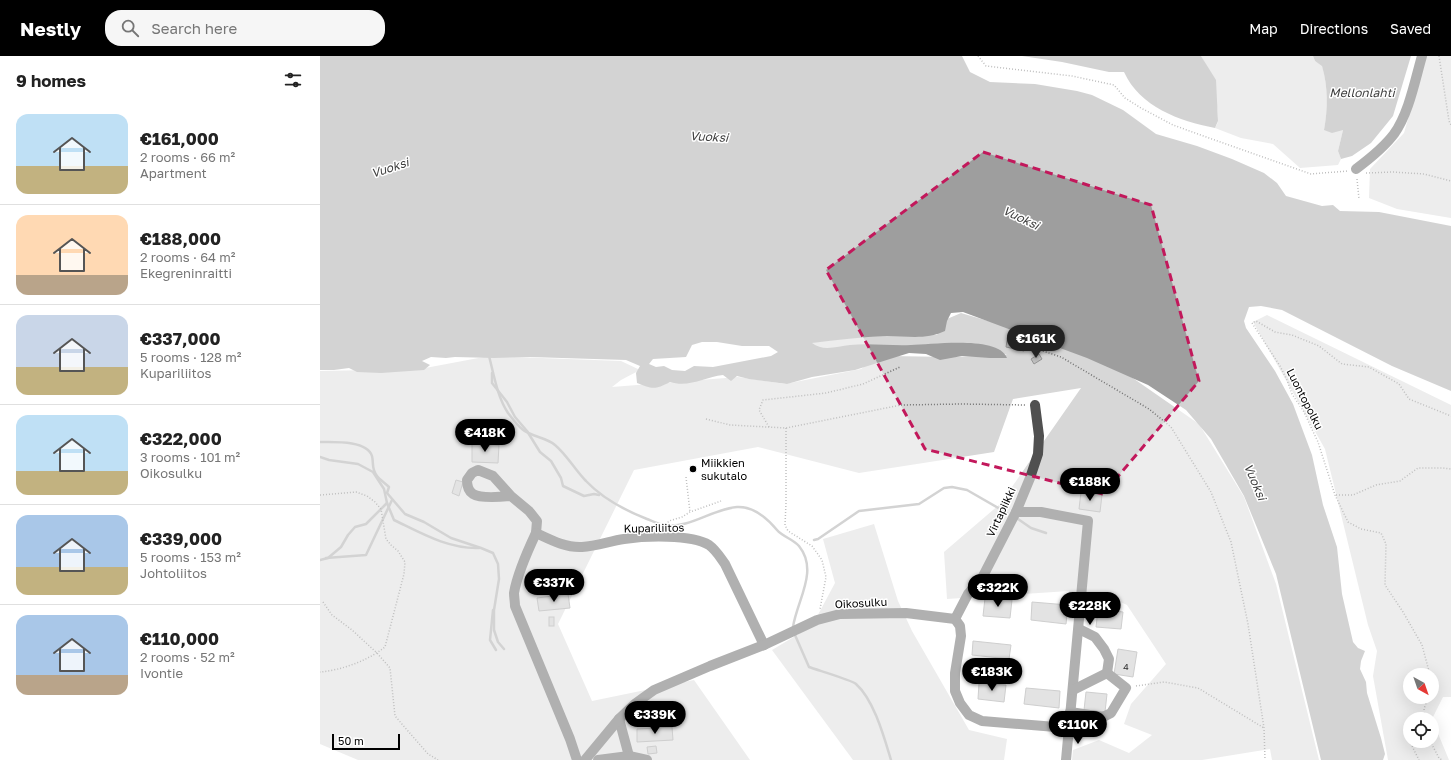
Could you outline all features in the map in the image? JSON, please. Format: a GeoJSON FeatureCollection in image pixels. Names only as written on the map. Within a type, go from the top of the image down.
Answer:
{"type":"FeatureCollection","features":[{"type":"Feature","properties":{"kind":"street"},"geometry":{"type":"LineString","coordinates":[[1356,169],[1367,161],[1394,134],[1404,115],[1422,56]]}},
{"type":"Feature","properties":{"kind":"street","name":"Virtapiikki"},"geometry":{"type":"LineString","coordinates":[[955,619],[968,594],[981,580],[1016,512],[1030,478],[1038,454],[1039,436],[1035,405]]}},
{"type":"Feature","properties":{"kind":"street"},"geometry":{"type":"LineString","coordinates":[[511,496],[529,511],[537,521],[536,533],[528,551],[514,593],[515,606],[570,739],[577,760]]}},
{"type":"Feature","properties":{"kind":"street"},"geometry":{"type":"LineString","coordinates":[[1016,512],[1041,512],[1088,521],[1066,760]]}},
{"type":"Feature","properties":{"kind":"street","name":"Kupariliitos"},"geometry":{"type":"LineString","coordinates":[[536,533],[558,544],[581,547],[625,539],[649,537],[691,539],[709,545],[720,556],[725,564],[764,644]]}},
{"type":"Feature","properties":{"kind":"street","name":"Oikosulku"},"geometry":{"type":"LineString","coordinates":[[585,760],[619,719],[636,703],[654,690],[817,620],[840,614],[906,613],[955,619]]}},
{"type":"Feature","properties":{"kind":"street"},"geometry":{"type":"LineString","coordinates":[[955,619],[960,626],[961,636],[955,673],[955,691],[960,703],[969,715],[982,721],[1068,728]]}},
{"type":"Feature","properties":{"kind":"street"},"geometry":{"type":"LineString","coordinates":[[1079,630],[1095,637],[1104,649],[1109,659],[1107,673]]}},
{"type":"Feature","properties":{"kind":"street"},"geometry":{"type":"LineString","coordinates":[[1070,712],[1103,717],[1111,713],[1126,688],[1107,673]]}},
{"type":"Feature","properties":{"kind":"street"},"geometry":{"type":"LineString","coordinates":[[1073,690],[1107,673]]}},
{"type":"Feature","properties":{"kind":"street"},"geometry":{"type":"LineString","coordinates":[[619,719],[630,756]]}},
{"type":"Feature","properties":{"kind":"street"},"geometry":{"type":"LineString","coordinates":[[598,760],[630,756],[647,760]]}},
{"type":"Feature","properties":{"kind":"path"},"geometry":{"type":"LineString","coordinates":[[978,56],[986,66],[1072,76],[1114,85],[1125,98],[1173,125],[1311,174],[1345,172],[1356,169],[1365,174],[1393,172],[1424,174],[1451,181]]}},
{"type":"Feature","properties":{"kind":"path"},"geometry":{"type":"LineString","coordinates":[[1439,56],[1449,121],[1451,125]]}},
{"type":"Feature","properties":{"kind":"path"},"geometry":{"type":"LineString","coordinates":[[1356,169],[1359,199]]}},
{"type":"Feature","properties":{"kind":"path","name":"Luontopolku"},"geometry":{"type":"LineString","coordinates":[[1428,668],[1422,645],[1385,585],[1386,544],[1381,533],[1361,529],[1348,522],[1334,495],[1318,442],[1304,412],[1292,394],[1280,366],[1252,323],[1256,321],[1276,332],[1292,335],[1319,346],[1342,364],[1369,367],[1399,384],[1409,399],[1451,416]]}},
{"type":"Feature","properties":{"kind":"path"},"geometry":{"type":"LineString","coordinates":[[1040,350],[1061,357],[1149,409],[1171,427],[1211,492],[1231,542],[1248,624],[1264,728],[1265,760]]}},
{"type":"Feature","properties":{"kind":"path"},"geometry":{"type":"LineString","coordinates":[[769,426],[759,410],[763,400],[826,393],[863,384],[900,367]]}},
{"type":"Feature","properties":{"kind":"path"},"geometry":{"type":"LineString","coordinates":[[706,419],[730,425],[786,428],[901,405],[1035,405]]}},
{"type":"Feature","properties":{"kind":"path"},"geometry":{"type":"LineString","coordinates":[[786,428],[785,525],[788,531],[812,546],[822,560],[826,576],[817,620]]}},
{"type":"Feature","properties":{"kind":"path"},"geometry":{"type":"LineString","coordinates":[[1334,495],[1353,495],[1376,485],[1400,481],[1418,468],[1451,469]]}},
{"type":"Feature","properties":{"kind":"path"},"geometry":{"type":"LineString","coordinates":[[686,476],[690,512]]}},
{"type":"Feature","properties":{"kind":"path"},"geometry":{"type":"LineString","coordinates":[[320,494],[356,492],[367,496],[375,502],[381,509],[386,539],[398,551],[405,562],[404,574],[393,610],[385,647],[362,661],[333,671],[320,672]]}},
{"type":"Feature","properties":{"kind":"path"},"geometry":{"type":"LineString","coordinates":[[664,527],[669,521],[722,501]]}},
{"type":"Feature","properties":{"kind":"path"},"geometry":{"type":"LineString","coordinates":[[323,602],[332,615],[347,626],[377,653],[390,668],[395,716],[428,754],[438,760]]}},
{"type":"Feature","properties":{"kind":"path"},"geometry":{"type":"LineString","coordinates":[[1126,688],[1164,682],[1198,688],[1264,728]]}},
{"type":"Feature","properties":{"kind":"path"},"geometry":{"type":"LineString","coordinates":[[1413,748],[1419,760]]}},
{"type":"Feature","properties":{"kind":"path"},"geometry":{"type":"LineString","coordinates":[[1434,748],[1439,758],[1442,760]]}},
{"type":"Feature","properties":{"kind":"highlighted area"},"geometry":{"type":"Polygon","coordinates":[[[983,152],[1151,205],[1199,381],[1103,494],[925,449],[826,270],[983,152]]]}},
{"type":"Feature","properties":{"kind":"shaded area"},"geometry":{"type":"Polygon","coordinates":[[[1201,56],[1313,56],[1315,61],[1322,65],[1325,81],[1327,106],[1324,130],[1343,130],[1338,151],[1341,159],[1338,165],[1300,168],[1273,144],[1241,138],[1215,128],[1218,120],[1218,113],[1215,96],[1207,69],[1201,56]]]}},
{"type":"Feature","properties":{"kind":"shaded area"},"geometry":{"type":"Polygon","coordinates":[[[1426,56],[1451,56],[1451,218],[1397,209],[1369,198],[1370,169],[1404,133],[1426,56]]]}},
{"type":"Feature","properties":{"kind":"shaded area"},"geometry":{"type":"Polygon","coordinates":[[[961,313],[1022,331],[1087,355],[1127,374],[1199,424],[1244,497],[1276,584],[1319,760],[1272,760],[1270,749],[1202,760],[1072,760],[1073,750],[1099,740],[1129,753],[1152,735],[1124,724],[1131,704],[1166,664],[1127,605],[1099,592],[1089,615],[1073,616],[1069,591],[947,599],[944,552],[1000,504],[1081,388],[1013,399],[994,452],[859,473],[758,447],[634,470],[558,624],[592,701],[694,680],[750,760],[358,760],[320,744],[320,371],[420,369],[489,356],[621,361],[640,370],[621,380],[612,387],[738,377],[785,384],[861,369],[871,362],[890,356],[951,357],[1007,355],[994,350],[806,351],[802,345],[836,337],[937,335],[947,319],[961,313]]]}},
{"type":"Feature","properties":{"kind":"shaded area"},"geometry":{"type":"Polygon","coordinates":[[[1267,315],[1451,405],[1451,697],[1443,697],[1436,712],[1403,712],[1403,748],[1439,748],[1439,736],[1449,760],[1388,760],[1373,676],[1377,651],[1368,625],[1325,449],[1253,322],[1267,315]]]}},
{"type":"Feature","properties":{"kind":"shaded area"},"geometry":{"type":"Polygon","coordinates":[[[874,524],[898,601],[912,631],[969,730],[1007,739],[1004,760],[853,760],[772,650],[812,626],[835,583],[823,539],[874,524]]]}},
{"type":"Feature","properties":{"kind":"water","name":"Vuoksi"},"geometry":{"type":"Polygon","coordinates":[[[320,56],[962,56],[970,72],[990,82],[1035,84],[1092,95],[1123,110],[1156,134],[1197,146],[1264,173],[1277,183],[1286,196],[1322,206],[1333,205],[1340,211],[1379,212],[1451,226],[1451,391],[1392,366],[1282,310],[1261,306],[1249,307],[1244,321],[1246,328],[1275,371],[1293,404],[1312,455],[1323,505],[1337,547],[1342,594],[1353,642],[1358,648],[1365,651],[1360,669],[1366,682],[1367,693],[1381,738],[1385,754],[1383,760],[1321,760],[1276,574],[1244,496],[1211,439],[1186,410],[1148,385],[1087,358],[963,312],[951,313],[947,321],[945,331],[931,336],[878,336],[812,343],[816,346],[826,348],[858,344],[978,344],[991,346],[1001,351],[1007,358],[962,356],[940,360],[926,354],[909,353],[855,370],[812,377],[787,384],[737,376],[731,381],[723,375],[684,384],[670,382],[654,388],[637,383],[636,373],[640,366],[626,360],[530,357],[431,357],[422,361],[430,365],[424,370],[381,373],[357,372],[349,368],[320,370],[320,56]],[[702,342],[692,345],[686,357],[653,359],[649,364],[656,367],[664,366],[672,370],[685,371],[694,366],[713,367],[771,356],[778,352],[769,346],[742,346],[717,342],[702,342]]]}},
{"type":"Feature","properties":{"kind":"water"},"geometry":{"type":"Polygon","coordinates":[[[1022,56],[1201,56],[1216,80],[1218,121],[1215,128],[1188,121],[1162,110],[1140,95],[1124,72],[1109,72],[1062,62],[1022,56]]]}},
{"type":"Feature","properties":{"kind":"water","name":"Mellonlahti"},"geometry":{"type":"Polygon","coordinates":[[[1313,56],[1411,56],[1393,116],[1371,143],[1352,156],[1341,159],[1338,151],[1343,130],[1332,133],[1324,130],[1327,106],[1325,81],[1322,66],[1315,61],[1313,56]]]}},
{"type":"Feature","properties":{"kind":"building"},"geometry":{"type":"Polygon","coordinates":[[[1008,335],[1027,340],[1024,351],[1006,347],[1008,335]]]}},
{"type":"Feature","properties":{"kind":"building"},"geometry":{"type":"Polygon","coordinates":[[[1039,354],[1042,359],[1034,364],[1031,359],[1039,354]]]}},
{"type":"Feature","properties":{"kind":"building"},"geometry":{"type":"Polygon","coordinates":[[[472,444],[499,445],[498,463],[472,462],[472,444]]]}},
{"type":"Feature","properties":{"kind":"building"},"geometry":{"type":"Polygon","coordinates":[[[456,480],[463,482],[459,496],[452,493],[456,480]]]}},
{"type":"Feature","properties":{"kind":"building"},"geometry":{"type":"Polygon","coordinates":[[[1081,492],[1102,495],[1100,512],[1079,509],[1081,492]]]}},
{"type":"Feature","properties":{"kind":"building"},"geometry":{"type":"Polygon","coordinates":[[[568,594],[570,608],[539,611],[537,598],[568,594]]]}},
{"type":"Feature","properties":{"kind":"building"},"geometry":{"type":"Polygon","coordinates":[[[985,598],[1012,600],[1010,618],[983,616],[985,598]]]}},
{"type":"Feature","properties":{"kind":"building"},"geometry":{"type":"Polygon","coordinates":[[[1032,602],[1068,605],[1066,624],[1031,620],[1032,602]]]}},
{"type":"Feature","properties":{"kind":"building"},"geometry":{"type":"Polygon","coordinates":[[[1098,609],[1123,612],[1121,629],[1096,627],[1098,609]]]}},
{"type":"Feature","properties":{"kind":"building"},"geometry":{"type":"Polygon","coordinates":[[[549,617],[554,617],[554,626],[549,626],[549,617]]]}},
{"type":"Feature","properties":{"kind":"building"},"geometry":{"type":"Polygon","coordinates":[[[973,641],[1011,645],[1009,659],[972,655],[973,641]]]}},
{"type":"Feature","properties":{"kind":"building"},"geometry":{"type":"Polygon","coordinates":[[[1118,649],[1137,652],[1133,677],[1114,674],[1118,649]]]}},
{"type":"Feature","properties":{"kind":"building"},"geometry":{"type":"Polygon","coordinates":[[[979,683],[1006,685],[1004,702],[978,699],[979,683]]]}},
{"type":"Feature","properties":{"kind":"building"},"geometry":{"type":"Polygon","coordinates":[[[1026,688],[1060,691],[1059,708],[1024,704],[1026,688]]]}},
{"type":"Feature","properties":{"kind":"building"},"geometry":{"type":"Polygon","coordinates":[[[1086,692],[1107,694],[1105,712],[1084,710],[1086,692]]]}},
{"type":"Feature","properties":{"kind":"building"},"geometry":{"type":"Polygon","coordinates":[[[672,727],[673,740],[637,742],[637,729],[672,727]]]}},
{"type":"Feature","properties":{"kind":"building"},"geometry":{"type":"Polygon","coordinates":[[[656,746],[657,753],[648,754],[647,747],[656,746]]]}},
{"type":"Feature","properties":{"kind":"waterway"},"geometry":{"type":"LineString","coordinates":[[489,356],[501,400],[508,413],[516,423],[526,432],[547,440],[555,445],[586,481],[599,493],[614,503],[630,512],[664,525],[692,522],[719,511],[737,507],[749,508],[769,521],[779,532],[797,544],[805,556],[807,575],[793,627]]}},
{"type":"Feature","properties":{"kind":"waterway"},"geometry":{"type":"LineString","coordinates":[[492,373],[492,383],[507,402],[515,417],[527,431],[540,452],[551,461],[561,478],[563,486],[584,496],[594,494],[599,495]]}},
{"type":"Feature","properties":{"kind":"waterway"},"geometry":{"type":"LineString","coordinates":[[320,442],[341,442],[364,447],[372,456],[375,473],[389,487],[387,493],[405,514],[424,522],[451,538],[493,553],[498,564],[499,579],[494,610],[494,630],[498,642],[504,649]]}},
{"type":"Feature","properties":{"kind":"waterway"},"geometry":{"type":"LineString","coordinates":[[320,457],[329,460],[358,464],[373,472],[384,489],[387,503],[394,520],[446,543],[468,548],[479,548]]}},
{"type":"Feature","properties":{"kind":"waterway"},"geometry":{"type":"LineString","coordinates":[[814,540],[818,539],[859,511],[919,504],[944,488],[952,487],[967,490],[1007,513]]}},
{"type":"Feature","properties":{"kind":"waterway"},"geometry":{"type":"LineString","coordinates":[[326,558],[366,555],[392,500]]}},
{"type":"Feature","properties":{"kind":"waterway"},"geometry":{"type":"LineString","coordinates":[[320,560],[328,558],[341,547],[355,527],[366,524],[387,503]]}},
{"type":"Feature","properties":{"kind":"waterway"},"geometry":{"type":"LineString","coordinates":[[1018,519],[1031,528],[1046,533]]}},
{"type":"Feature","properties":{"kind":"waterway"},"geometry":{"type":"LineString","coordinates":[[493,610],[490,640],[496,650]]}},
{"type":"Feature","properties":{"kind":"waterway"},"geometry":{"type":"LineString","coordinates":[[795,635],[809,667],[853,682],[862,691],[868,699],[878,719],[891,760]]}},
{"type":"Feature","properties":{"kind":"place","name":"Miikkien sukutalo"},"geometry":{"type":"Point","coordinates":[693,469]}}]}
